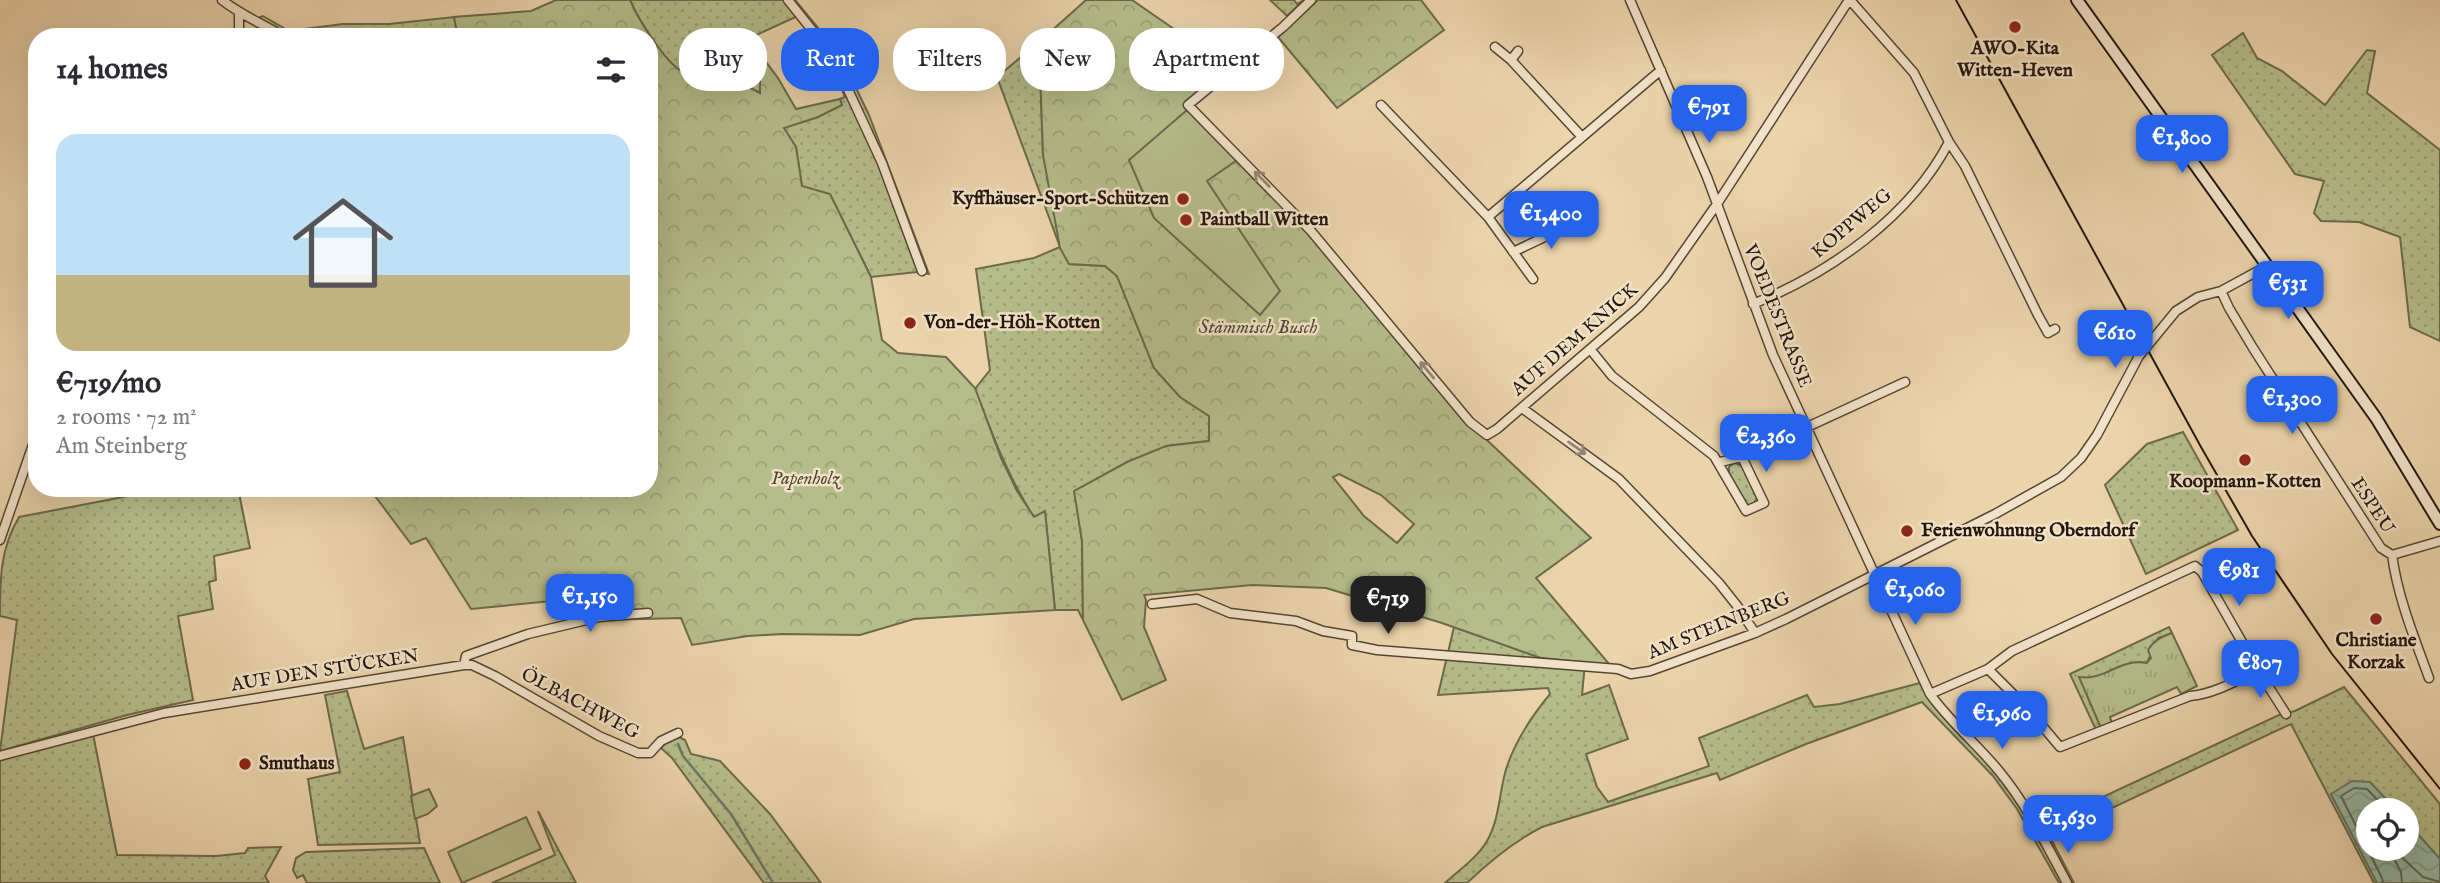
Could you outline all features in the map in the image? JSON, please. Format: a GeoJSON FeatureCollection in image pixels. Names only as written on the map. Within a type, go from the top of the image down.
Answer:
{"type":"FeatureCollection","features":[{"type":"Feature","properties":{"kind":"street"},"geometry":{"type":"LineString","coordinates":[[222,0],[239,13],[269,28]]}},
{"type":"Feature","properties":{"kind":"street"},"geometry":{"type":"LineString","coordinates":[[788,0],[832,55],[882,163],[922,271]]}},
{"type":"Feature","properties":{"kind":"street","name":"AUF DEM KNICK"},"geometry":{"type":"LineString","coordinates":[[1311,0],[1283,27],[1188,105],[1311,231],[1470,422],[1487,435],[1640,307],[1659,286],[1717,204],[1849,0]]}},
{"type":"Feature","properties":{"kind":"street","name":"VOEDESTRASSE"},"geometry":{"type":"LineString","coordinates":[[1630,0],[1717,204],[1773,355],[1930,694],[1946,716],[1983,752],[2017,794],[2067,883]]}},
{"type":"Feature","properties":{"kind":"street"},"geometry":{"type":"LineString","coordinates":[[1849,0],[1914,73],[1949,142],[1965,166],[2048,333],[2055,329]]}},
{"type":"Feature","properties":{"kind":"street"},"geometry":{"type":"LineString","coordinates":[[2077,0],[2390,439],[2440,524]]}},
{"type":"Feature","properties":{"kind":"street"},"geometry":{"type":"LineString","coordinates":[[239,13],[239,28]]}},
{"type":"Feature","properties":{"kind":"street"},"geometry":{"type":"LineString","coordinates":[[1496,47],[1582,138]]}},
{"type":"Feature","properties":{"kind":"street"},"geometry":{"type":"LineString","coordinates":[[1511,60],[1518,51]]}},
{"type":"Feature","properties":{"kind":"street"},"geometry":{"type":"LineString","coordinates":[[1488,217],[1661,71]]}},
{"type":"Feature","properties":{"kind":"street"},"geometry":{"type":"LineString","coordinates":[[1381,105],[1488,217],[1533,279]]}},
{"type":"Feature","properties":{"kind":"street","name":"KOPPWEG"},"geometry":{"type":"LineString","coordinates":[[1753,304],[1791,289],[1820,272],[1879,227],[1905,202],[1939,162],[1949,142]]}},
{"type":"Feature","properties":{"kind":"street"},"geometry":{"type":"LineString","coordinates":[[1513,252],[1574,223]]}},
{"type":"Feature","properties":{"kind":"street","name":"AM STEINBERG"},"geometry":{"type":"LineString","coordinates":[[1152,604],[1197,599],[1230,613],[1296,621],[1323,631],[1338,632],[1352,636],[1352,646],[1377,650],[1618,669],[1631,674],[1650,671],[1755,633],[1995,514],[2061,477],[2081,458],[2139,356],[2170,317],[2186,303],[2221,291],[2267,266]]}},
{"type":"Feature","properties":{"kind":"street","name":"ESPEU"},"geometry":{"type":"LineString","coordinates":[[2221,291],[2253,348],[2381,548],[2392,555],[2440,541]]}},
{"type":"Feature","properties":{"kind":"street"},"geometry":{"type":"LineString","coordinates":[[1590,349],[1612,376],[1720,462],[1746,511],[1764,503],[1742,457]]}},
{"type":"Feature","properties":{"kind":"street"},"geometry":{"type":"LineString","coordinates":[[1720,462],[1742,457],[1905,382]]}},
{"type":"Feature","properties":{"kind":"street"},"geometry":{"type":"LineString","coordinates":[[1522,408],[1619,479],[1718,583],[1755,633]]}},
{"type":"Feature","properties":{"kind":"street"},"geometry":{"type":"LineString","coordinates":[[0,540],[28,459]]}},
{"type":"Feature","properties":{"kind":"street","name":"ESPEU"},"geometry":{"type":"LineString","coordinates":[[2392,555],[2395,579],[2406,617],[2429,678]]}},
{"type":"Feature","properties":{"kind":"street"},"geometry":{"type":"LineString","coordinates":[[1930,694],[1988,669],[2035,640],[2195,566],[2202,572],[2286,714]]}},
{"type":"Feature","properties":{"kind":"street","name":"AUF DEN STÜCKEN"},"geometry":{"type":"LineString","coordinates":[[0,755],[164,713],[464,665],[466,656],[528,634],[599,617],[649,613]]}},
{"type":"Feature","properties":{"kind":"street","name":"ÖLBACHWEG"},"geometry":{"type":"LineString","coordinates":[[464,665],[495,676],[579,725],[638,753],[650,753],[661,741],[678,733]]}},
{"type":"Feature","properties":{"kind":"street"},"geometry":{"type":"LineString","coordinates":[[1988,669],[2027,708],[2060,747],[2190,696],[2219,689],[2258,670]]}},
{"type":"Feature","properties":{"kind":"green space","name":"Papenholz"},"geometry":{"type":"Polygon","coordinates":[[[556,0],[630,0],[646,28],[456,28],[454,17],[531,11],[556,0]]]}},
{"type":"Feature","properties":{"kind":"green space"},"geometry":{"type":"Polygon","coordinates":[[[630,0],[795,0],[818,28],[812,28],[802,14],[767,30],[767,28],[679,28],[679,69],[658,47],[658,28],[646,28],[630,0]]]}},
{"type":"Feature","properties":{"kind":"green space","name":"Stämmisch Busch"},"geometry":{"type":"Polygon","coordinates":[[[1086,0],[1132,0],[1173,28],[1129,28],[1129,91],[1201,91],[1187,108],[1335,262],[1472,426],[1591,538],[1536,578],[1610,665],[1541,658],[1442,623],[1326,588],[1252,585],[1144,595],[1144,627],[1166,680],[1122,700],[1083,620],[1082,541],[1074,491],[1127,462],[1166,446],[1209,441],[1209,416],[1180,397],[1154,368],[1117,276],[1105,266],[1069,264],[1060,248],[1043,155],[1041,91],[1115,91],[1115,28],[1055,28],[1086,0]],[[1339,474],[1333,477],[1364,516],[1397,543],[1414,524],[1381,495],[1339,474]]]}},
{"type":"Feature","properties":{"kind":"green space"},"geometry":{"type":"Polygon","coordinates":[[[1270,0],[1294,0],[1297,4],[1304,0],[1287,16],[1270,0]]]}},
{"type":"Feature","properties":{"kind":"green space"},"geometry":{"type":"Polygon","coordinates":[[[1318,0],[1421,0],[1444,30],[1337,108],[1284,44],[1284,31],[1318,0]]]}},
{"type":"Feature","properties":{"kind":"green space"},"geometry":{"type":"Polygon","coordinates":[[[263,16],[284,28],[274,28],[258,18],[263,16]]]}},
{"type":"Feature","properties":{"kind":"green space"},"geometry":{"type":"Polygon","coordinates":[[[454,17],[456,28],[312,28],[343,24],[389,24],[454,17]]]}},
{"type":"Feature","properties":{"kind":"green space"},"geometry":{"type":"Polygon","coordinates":[[[2243,33],[2257,58],[2282,71],[2325,105],[2367,50],[2375,51],[2367,93],[2440,150],[2440,341],[2410,327],[2400,237],[2359,222],[2321,221],[2314,213],[2324,181],[2295,174],[2212,55],[2243,33]]]}},
{"type":"Feature","properties":{"kind":"green space","name":"Papenholz"},"geometry":{"type":"Polygon","coordinates":[[[658,46],[679,69],[679,91],[767,91],[767,63],[781,83],[781,91],[786,91],[796,109],[840,99],[842,105],[818,117],[784,128],[796,147],[802,186],[830,194],[871,277],[882,340],[898,353],[946,357],[975,388],[1001,458],[1017,491],[1034,517],[1045,511],[1055,610],[914,619],[860,635],[748,636],[692,645],[681,618],[602,620],[574,627],[562,600],[471,609],[426,538],[411,544],[376,497],[658,497],[658,46]]]}},
{"type":"Feature","properties":{"kind":"green space","name":"Stämmisch Busch"},"geometry":{"type":"Polygon","coordinates":[[[1020,58],[1020,91],[1041,91],[1043,155],[1069,264],[1105,266],[1117,276],[1154,368],[1180,397],[1209,416],[1209,441],[1166,446],[1075,492],[1082,541],[1083,620],[1078,610],[1055,610],[1045,512],[1034,517],[1025,502],[1001,455],[975,389],[990,370],[976,269],[1034,258],[1060,247],[1002,91],[1006,91],[1006,70],[1020,58]]]}},
{"type":"Feature","properties":{"kind":"green space"},"geometry":{"type":"Polygon","coordinates":[[[843,91],[857,91],[869,115],[929,274],[917,272],[871,277],[830,194],[802,187],[796,147],[783,128],[818,117],[841,105],[840,99],[845,97],[843,91]]]}},
{"type":"Feature","properties":{"kind":"green space","name":"Kyffhäuser-Sport-Schützen"},"geometry":{"type":"Polygon","coordinates":[[[1187,110],[1237,160],[1207,181],[1280,291],[1260,315],[1154,218],[1129,160],[1187,110]]]}},
{"type":"Feature","properties":{"kind":"green space"},"geometry":{"type":"Polygon","coordinates":[[[2183,432],[2238,530],[2146,574],[2105,485],[2147,444],[2183,432]]]}},
{"type":"Feature","properties":{"kind":"green space"},"geometry":{"type":"Polygon","coordinates":[[[1734,463],[1744,466],[1757,498],[1754,504],[1748,505],[1744,502],[1729,473],[1729,467],[1734,463]]]}},
{"type":"Feature","properties":{"kind":"green space"},"geometry":{"type":"Polygon","coordinates":[[[123,497],[240,497],[250,548],[214,556],[216,580],[209,582],[213,609],[178,616],[193,700],[127,715],[0,751],[17,620],[0,616],[1,577],[8,541],[19,517],[123,497]]]}},
{"type":"Feature","properties":{"kind":"green space"},"geometry":{"type":"Polygon","coordinates":[[[1454,627],[1541,658],[1585,663],[1582,695],[1609,685],[1628,739],[1586,754],[1597,787],[1608,802],[1709,766],[1699,738],[1807,695],[1814,707],[1840,704],[1920,683],[1940,714],[1997,775],[2034,829],[2344,687],[2440,804],[2440,859],[2419,836],[2419,798],[2385,798],[2370,782],[2331,794],[2356,842],[2356,849],[2291,724],[2050,837],[2074,883],[2059,883],[2017,809],[1993,776],[1922,702],[1806,744],[1720,780],[1717,773],[1542,827],[1503,852],[1467,883],[1445,883],[1473,858],[1487,841],[1494,825],[1505,773],[1513,752],[1530,721],[1550,694],[1548,688],[1438,695],[1454,627]]]}},
{"type":"Feature","properties":{"kind":"green space"},"geometry":{"type":"Polygon","coordinates":[[[2169,627],[2172,633],[2158,638],[2147,663],[2137,662],[2098,676],[2080,678],[2101,728],[2096,730],[2070,674],[2169,627]]]}},
{"type":"Feature","properties":{"kind":"green space"},"geometry":{"type":"Polygon","coordinates":[[[2172,633],[2197,686],[2181,694],[2177,687],[2110,717],[2112,724],[2101,728],[2079,677],[2097,676],[2137,662],[2147,663],[2151,658],[2148,650],[2150,647],[2158,639],[2172,633]]]}},
{"type":"Feature","properties":{"kind":"green space"},"geometry":{"type":"Polygon","coordinates":[[[347,691],[364,749],[403,737],[420,843],[318,845],[308,779],[340,772],[325,695],[347,691]]]}},
{"type":"Feature","properties":{"kind":"green space"},"geometry":{"type":"Polygon","coordinates":[[[93,734],[117,855],[216,856],[245,853],[248,848],[281,847],[265,876],[269,883],[0,883],[0,760],[93,734]]]}},
{"type":"Feature","properties":{"kind":"green space"},"geometry":{"type":"Polygon","coordinates":[[[679,737],[685,740],[691,754],[720,761],[770,814],[821,883],[764,883],[672,758],[661,748],[669,740],[679,737]]]}},
{"type":"Feature","properties":{"kind":"green space"},"geometry":{"type":"Polygon","coordinates":[[[429,789],[437,806],[428,814],[415,819],[411,796],[429,789]]]}},
{"type":"Feature","properties":{"kind":"green space"},"geometry":{"type":"Polygon","coordinates":[[[538,811],[576,883],[492,883],[555,855],[538,811]]]}},
{"type":"Feature","properties":{"kind":"green space"},"geometry":{"type":"Polygon","coordinates":[[[526,817],[541,849],[462,883],[448,852],[526,817]]]}},
{"type":"Feature","properties":{"kind":"green space"},"geometry":{"type":"Polygon","coordinates":[[[424,848],[440,883],[307,883],[303,875],[297,878],[293,870],[296,858],[306,852],[424,848]]]}},
{"type":"Feature","properties":{"kind":"green space"},"geometry":{"type":"Polygon","coordinates":[[[2363,861],[2366,861],[2377,883],[2374,883],[2363,861]]]}},
{"type":"Feature","properties":{"kind":"water"},"geometry":{"type":"Polygon","coordinates":[[[2352,781],[2370,782],[2385,798],[2356,798],[2356,842],[2331,794],[2352,781]]]}},
{"type":"Feature","properties":{"kind":"water"},"geometry":{"type":"Polygon","coordinates":[[[2419,836],[2440,859],[2440,883],[2377,883],[2366,861],[2419,861],[2419,836]]]}},
{"type":"Feature","properties":{"kind":"waterway"},"geometry":{"type":"LineString","coordinates":[[678,744],[683,756],[731,814],[773,883]]}},
{"type":"Feature","properties":{"kind":"tram line"},"geometry":{"type":"LineString","coordinates":[[1956,0],[2252,536],[2332,654],[2440,789]]}},
{"type":"Feature","properties":{"kind":"place","name":"AWO-Kita Witten-Heven"},"geometry":{"type":"Point","coordinates":[2015,27]}},
{"type":"Feature","properties":{"kind":"place","name":"Kyffhäuser-Sport-Schützen"},"geometry":{"type":"Point","coordinates":[1183,199]}},
{"type":"Feature","properties":{"kind":"place","name":"Paintball Witten"},"geometry":{"type":"Point","coordinates":[1186,220]}},
{"type":"Feature","properties":{"kind":"place","name":"Von-der-Höh-Kotten"},"geometry":{"type":"Point","coordinates":[910,323]}},
{"type":"Feature","properties":{"kind":"place","name":"Koopmann-Kotten"},"geometry":{"type":"Point","coordinates":[2245,460]}},
{"type":"Feature","properties":{"kind":"place","name":"Ferienwohnung Oberndorf"},"geometry":{"type":"Point","coordinates":[1907,531]}},
{"type":"Feature","properties":{"kind":"place","name":"Christiane Korzak"},"geometry":{"type":"Point","coordinates":[2376,619]}},
{"type":"Feature","properties":{"kind":"place","name":"Smuthaus"},"geometry":{"type":"Point","coordinates":[245,764]}}]}
